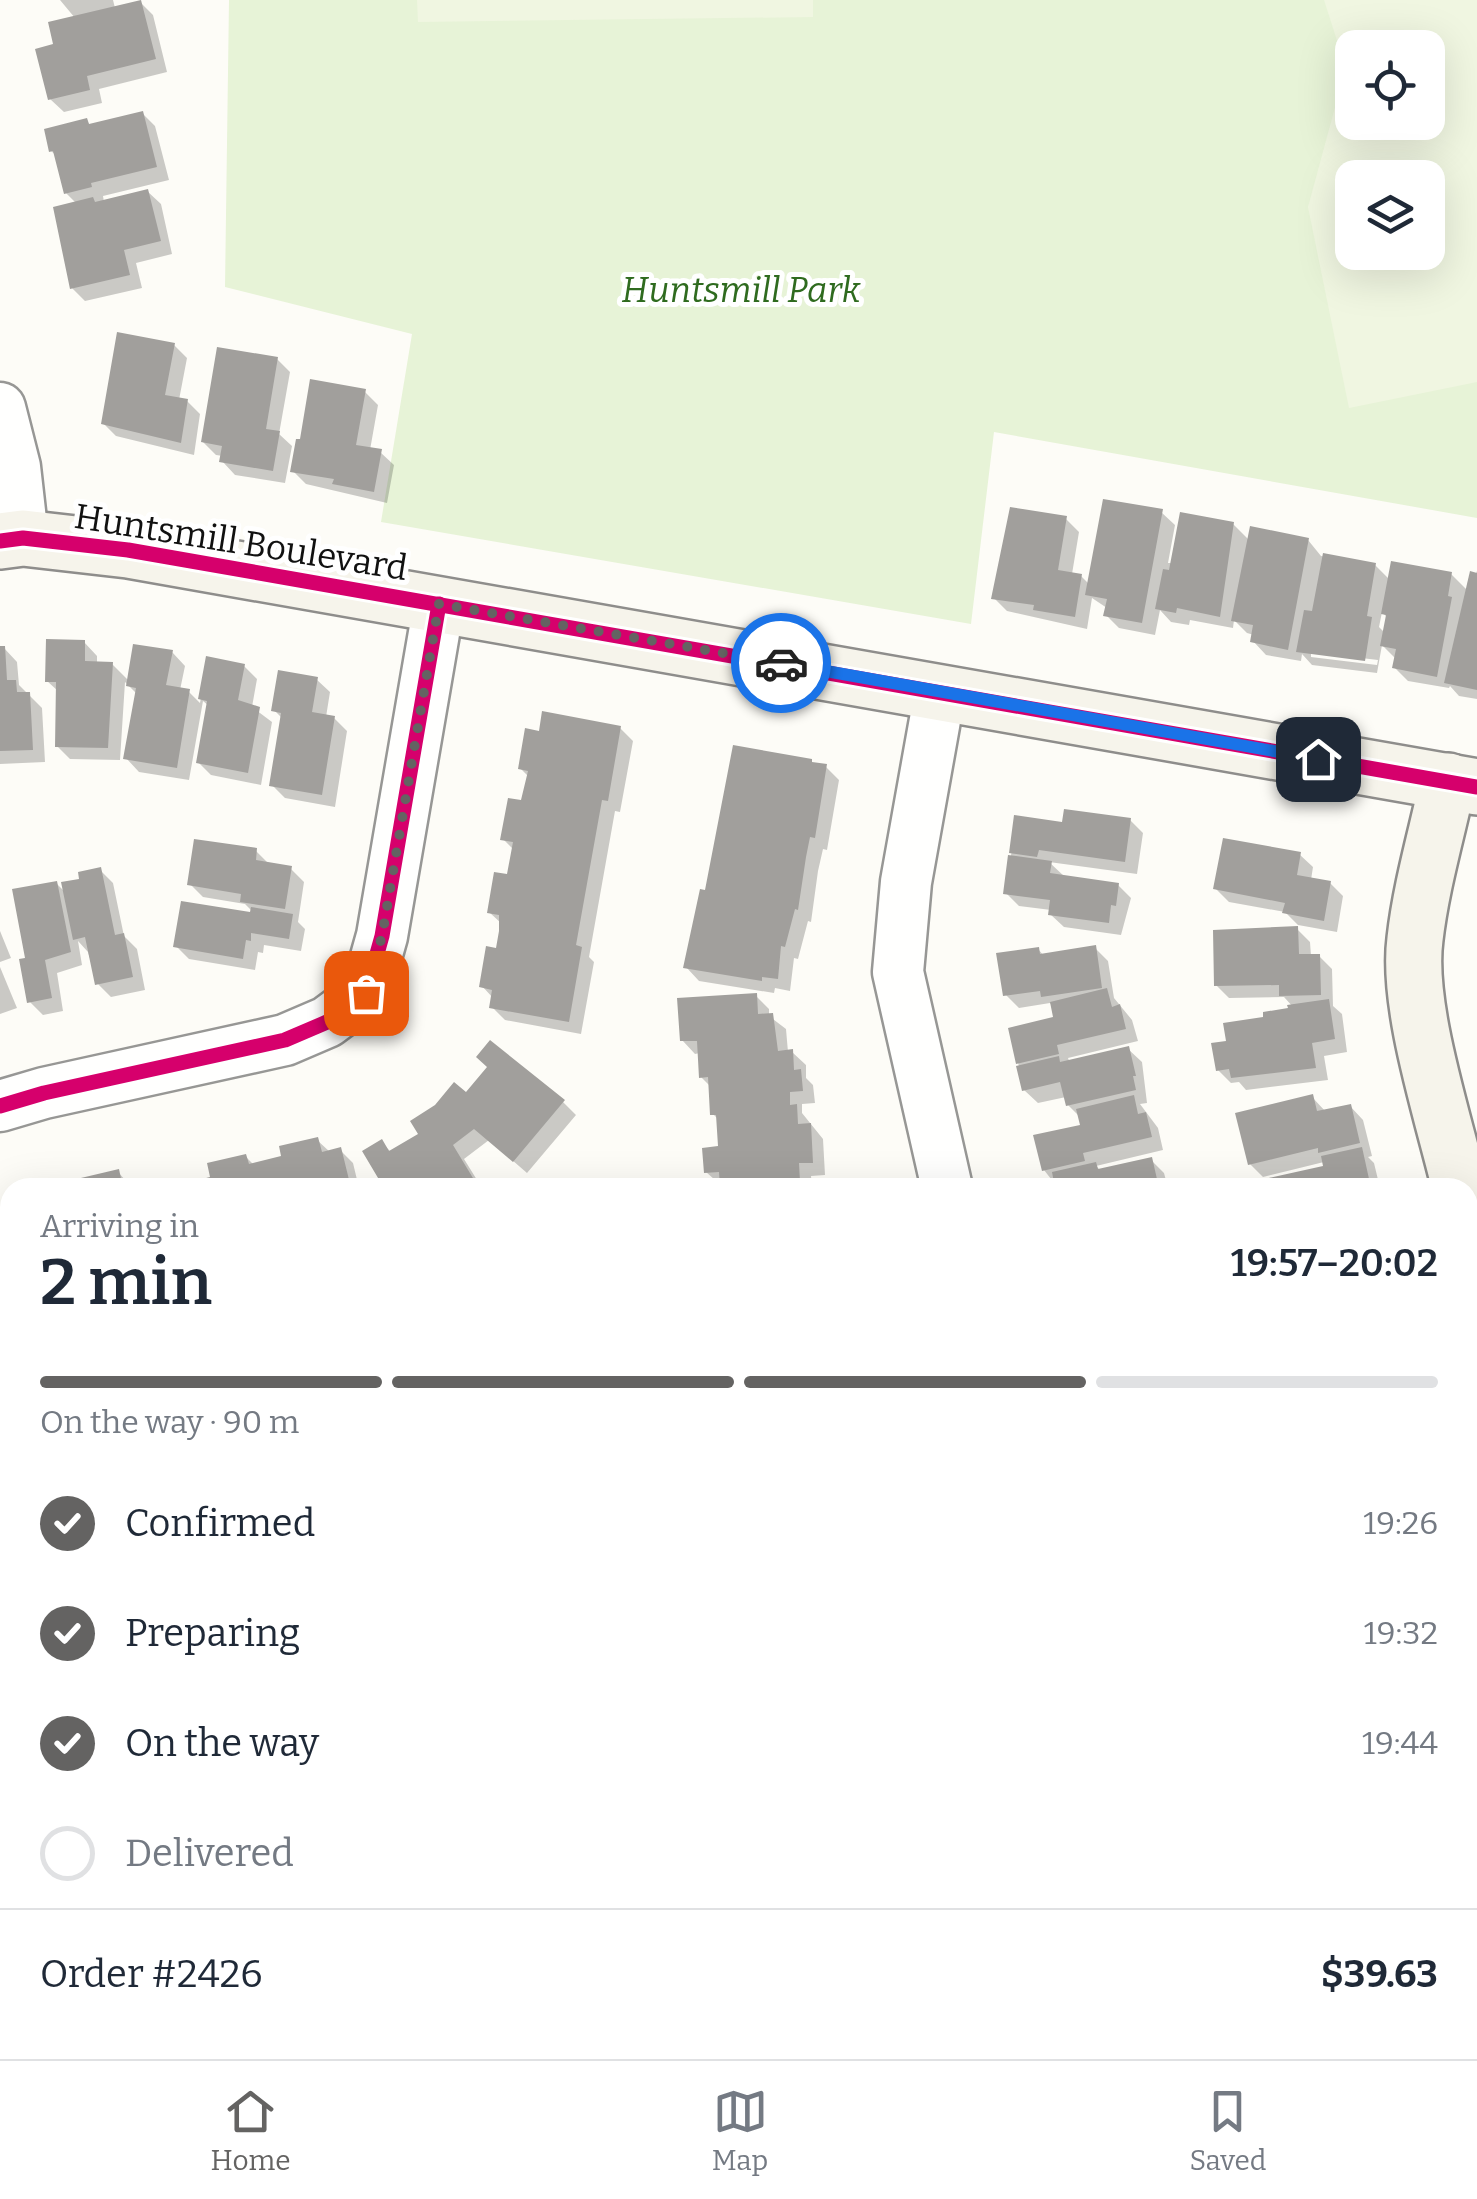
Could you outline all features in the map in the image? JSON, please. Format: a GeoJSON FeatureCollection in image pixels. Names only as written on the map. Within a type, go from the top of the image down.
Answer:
{"type":"FeatureCollection","features":[{"type":"Feature","properties":{"kind":"street"},"geometry":{"type":"LineString","coordinates":[[0,408],[15,467],[11,540]]}},
{"type":"Feature","properties":{"kind":"street","name":"Huntsmill Boulevard"},"geometry":{"type":"LineString","coordinates":[[11,540],[128,550],[1462,784]]}},
{"type":"Feature","properties":{"kind":"street"},"geometry":{"type":"LineString","coordinates":[[0,1106],[284,1040],[327,1022],[366,993],[382,936],[439,604]]}},
{"type":"Feature","properties":{"kind":"street"},"geometry":{"type":"LineString","coordinates":[[940,692],[906,882],[898,972],[944,1178]]}},
{"type":"Feature","properties":{"kind":"street"},"geometry":{"type":"LineString","coordinates":[[1458,1178],[1422,1027],[1414,941],[1462,784]]}},
{"type":"Feature","properties":{"kind":"green space","name":"Huntsmill Park"},"geometry":{"type":"Polygon","coordinates":[[[229,0],[1477,0],[1477,518],[994,432],[971,624],[381,522],[412,334],[225,287],[229,0]]]}},
{"type":"Feature","properties":{"kind":"green space"},"geometry":{"type":"Polygon","coordinates":[[[417,0],[813,0],[813,17],[418,22],[417,0]]]}},
{"type":"Feature","properties":{"kind":"green space"},"geometry":{"type":"Polygon","coordinates":[[[1324,0],[1477,0],[1477,382],[1349,408],[1308,207],[1335,107],[1335,140],[1445,140],[1445,30],[1335,30],[1335,34],[1324,0]]]}},
{"type":"Feature","properties":{"kind":"building"},"geometry":{"type":"Polygon","coordinates":[[[141,0],[156,59],[87,76],[90,90],[48,100],[35,49],[53,44],[48,22],[141,0]]]}},
{"type":"Feature","properties":{"kind":"building"},"geometry":{"type":"Polygon","coordinates":[[[143,111],[157,167],[91,183],[92,187],[64,194],[44,129],[87,118],[89,124],[143,111]]]}},
{"type":"Feature","properties":{"kind":"building"},"geometry":{"type":"Polygon","coordinates":[[[148,189],[161,241],[124,250],[130,275],[70,289],[53,207],[148,189]]]}},
{"type":"Feature","properties":{"kind":"building"},"geometry":{"type":"Polygon","coordinates":[[[117,332],[175,343],[165,395],[188,399],[181,443],[101,424],[117,332]]]}},
{"type":"Feature","properties":{"kind":"building"},"geometry":{"type":"Polygon","coordinates":[[[217,347],[278,357],[266,429],[280,431],[273,471],[219,462],[222,446],[201,442],[217,347]]]}},
{"type":"Feature","properties":{"kind":"building"},"geometry":{"type":"Polygon","coordinates":[[[310,379],[366,389],[356,445],[382,449],[374,492],[332,484],[334,479],[290,472],[310,379]]]}},
{"type":"Feature","properties":{"kind":"building"},"geometry":{"type":"Polygon","coordinates":[[[1103,499],[1163,509],[1142,623],[1103,616],[1107,599],[1085,595],[1103,499]]]}},
{"type":"Feature","properties":{"kind":"building"},"geometry":{"type":"Polygon","coordinates":[[[1010,507],[1067,516],[1058,570],[1082,574],[1075,617],[1033,610],[1034,605],[991,599],[1010,507]]]}},
{"type":"Feature","properties":{"kind":"building"},"geometry":{"type":"Polygon","coordinates":[[[1180,512],[1234,522],[1220,617],[1177,608],[1176,613],[1155,609],[1163,569],[1169,570],[1180,512]]]}},
{"type":"Feature","properties":{"kind":"building"},"geometry":{"type":"Polygon","coordinates":[[[1250,526],[1309,538],[1288,650],[1250,642],[1253,625],[1231,621],[1250,526]]]}},
{"type":"Feature","properties":{"kind":"building"},"geometry":{"type":"Polygon","coordinates":[[[1323,553],[1376,563],[1367,616],[1372,617],[1365,661],[1296,652],[1304,610],[1312,611],[1323,553]]]}},
{"type":"Feature","properties":{"kind":"building"},"geometry":{"type":"Polygon","coordinates":[[[1391,561],[1452,572],[1448,596],[1452,597],[1437,677],[1392,668],[1396,649],[1380,646],[1386,615],[1381,614],[1391,561]]]}},
{"type":"Feature","properties":{"kind":"building"},"geometry":{"type":"Polygon","coordinates":[[[1470,571],[1477,573],[1477,690],[1444,683],[1470,571]]]}},
{"type":"Feature","properties":{"kind":"building"},"geometry":{"type":"Polygon","coordinates":[[[46,639],[85,640],[85,661],[113,662],[108,748],[55,747],[56,682],[45,682],[46,639]]]}},
{"type":"Feature","properties":{"kind":"building"},"geometry":{"type":"Polygon","coordinates":[[[133,644],[173,650],[166,685],[190,689],[177,768],[123,759],[136,688],[126,686],[133,644]]]}},
{"type":"Feature","properties":{"kind":"building"},"geometry":{"type":"Polygon","coordinates":[[[0,646],[5,646],[7,680],[16,680],[17,692],[30,692],[33,750],[0,751],[0,646]]]}},
{"type":"Feature","properties":{"kind":"building"},"geometry":{"type":"Polygon","coordinates":[[[206,656],[245,664],[238,700],[260,707],[248,773],[196,763],[207,701],[198,699],[206,656]]]}},
{"type":"Feature","properties":{"kind":"building"},"geometry":{"type":"Polygon","coordinates":[[[278,670],[318,677],[312,712],[335,716],[322,795],[269,786],[281,713],[271,711],[278,670]]]}},
{"type":"Feature","properties":{"kind":"building"},"geometry":{"type":"Polygon","coordinates":[[[542,711],[621,726],[608,801],[602,800],[576,945],[582,947],[569,1022],[489,1008],[492,990],[479,987],[486,946],[496,948],[499,931],[499,915],[487,913],[494,872],[507,874],[513,842],[500,840],[508,798],[521,800],[528,771],[518,769],[525,728],[539,731],[542,711]]]}},
{"type":"Feature","properties":{"kind":"building"},"geometry":{"type":"Polygon","coordinates":[[[733,745],[827,764],[815,838],[810,837],[798,910],[795,909],[785,947],[781,946],[778,979],[762,977],[762,981],[683,968],[700,889],[705,890],[733,745]]]}},
{"type":"Feature","properties":{"kind":"building"},"geometry":{"type":"Polygon","coordinates":[[[1064,809],[1131,818],[1125,862],[1039,850],[1037,857],[1009,853],[1014,815],[1062,822],[1064,809]]]}},
{"type":"Feature","properties":{"kind":"building"},"geometry":{"type":"Polygon","coordinates":[[[1223,838],[1301,852],[1297,875],[1331,881],[1324,921],[1282,913],[1285,903],[1213,889],[1223,838]]]}},
{"type":"Feature","properties":{"kind":"building"},"geometry":{"type":"Polygon","coordinates":[[[194,839],[257,848],[256,860],[292,866],[285,909],[240,902],[241,894],[187,885],[194,839]]]}},
{"type":"Feature","properties":{"kind":"building"},"geometry":{"type":"Polygon","coordinates":[[[1008,855],[1052,861],[1050,873],[1119,883],[1109,923],[1048,915],[1050,900],[1003,894],[1008,855]]]}},
{"type":"Feature","properties":{"kind":"building"},"geometry":{"type":"Polygon","coordinates":[[[101,867],[115,935],[124,933],[133,977],[95,985],[85,937],[73,940],[61,882],[79,879],[78,872],[101,867]]]}},
{"type":"Feature","properties":{"kind":"building"},"geometry":{"type":"Polygon","coordinates":[[[57,881],[71,952],[45,960],[52,998],[27,1003],[19,959],[25,958],[12,889],[57,881]]]}},
{"type":"Feature","properties":{"kind":"building"},"geometry":{"type":"Polygon","coordinates":[[[181,901],[293,914],[289,939],[251,933],[243,959],[173,947],[181,901]]]}},
{"type":"Feature","properties":{"kind":"building"},"geometry":{"type":"Polygon","coordinates":[[[1298,926],[1299,954],[1320,954],[1321,995],[1279,996],[1279,985],[1214,986],[1213,930],[1298,926]]]}},
{"type":"Feature","properties":{"kind":"building"},"geometry":{"type":"Polygon","coordinates":[[[1096,945],[1102,988],[1041,997],[1040,991],[1003,996],[996,953],[1039,947],[1040,954],[1096,945]]]}},
{"type":"Feature","properties":{"kind":"building"},"geometry":{"type":"Polygon","coordinates":[[[1107,988],[1112,1007],[1120,1004],[1126,1029],[1057,1045],[1059,1054],[1016,1064],[1008,1028],[1053,1017],[1050,1002],[1107,988]]]}},
{"type":"Feature","properties":{"kind":"building"},"geometry":{"type":"Polygon","coordinates":[[[757,993],[758,1014],[773,1013],[778,1051],[793,1049],[794,1070],[801,1069],[803,1091],[790,1092],[790,1105],[797,1104],[798,1124],[811,1123],[813,1163],[799,1163],[800,1178],[719,1178],[719,1172],[704,1173],[702,1148],[718,1146],[716,1115],[710,1115],[708,1077],[699,1078],[697,1041],[680,1041],[677,998],[757,993]]]}},
{"type":"Feature","properties":{"kind":"building"},"geometry":{"type":"Polygon","coordinates":[[[1329,999],[1335,1039],[1312,1043],[1316,1068],[1231,1078],[1229,1069],[1216,1071],[1211,1043],[1226,1041],[1223,1023],[1263,1017],[1263,1012],[1288,1008],[1287,1005],[1329,999]]]}},
{"type":"Feature","properties":{"kind":"building"},"geometry":{"type":"Polygon","coordinates":[[[490,1040],[565,1100],[513,1162],[474,1129],[453,1145],[473,1178],[378,1178],[362,1151],[382,1139],[389,1151],[418,1134],[410,1121],[435,1105],[454,1082],[466,1092],[487,1067],[476,1057],[490,1040]]]}},
{"type":"Feature","properties":{"kind":"building"},"geometry":{"type":"Polygon","coordinates":[[[1129,1046],[1136,1090],[1066,1106],[1060,1082],[1022,1091],[1016,1066],[1059,1056],[1060,1062],[1129,1046]]]}},
{"type":"Feature","properties":{"kind":"building"},"geometry":{"type":"Polygon","coordinates":[[[1313,1094],[1317,1111],[1351,1104],[1360,1143],[1318,1153],[1318,1148],[1248,1165],[1235,1113],[1313,1094]]]}},
{"type":"Feature","properties":{"kind":"building"},"geometry":{"type":"Polygon","coordinates":[[[1134,1095],[1138,1114],[1146,1112],[1152,1137],[1083,1153],[1085,1161],[1042,1171],[1033,1135],[1080,1125],[1076,1109],[1134,1095]]]}},
{"type":"Feature","properties":{"kind":"building"},"geometry":{"type":"Polygon","coordinates":[[[318,1137],[322,1152],[341,1147],[349,1178],[206,1178],[210,1177],[207,1163],[246,1154],[249,1164],[281,1156],[279,1146],[318,1137]]]}},
{"type":"Feature","properties":{"kind":"building"},"geometry":{"type":"Polygon","coordinates":[[[1362,1147],[1369,1178],[1269,1178],[1323,1166],[1321,1156],[1362,1147]]]}},
{"type":"Feature","properties":{"kind":"building"},"geometry":{"type":"Polygon","coordinates":[[[1152,1157],[1157,1178],[1053,1178],[1052,1172],[1096,1162],[1098,1169],[1152,1157]]]}},
{"type":"Feature","properties":{"kind":"building"},"geometry":{"type":"Polygon","coordinates":[[[119,1169],[121,1178],[81,1178],[119,1169]]]}},
{"type":"Feature","properties":{"kind":"cycle path"},"geometry":{"type":"LineString","coordinates":[[0,541],[23,538],[128,550],[1477,787]]}},
{"type":"Feature","properties":{"kind":"cycle path"},"geometry":{"type":"LineString","coordinates":[[0,1106],[285,1040],[327,1022],[366,993],[382,936],[439,604]]}},
{"type":"Feature","properties":{"kind":"way so far"},"geometry":{"type":"LineString","coordinates":[[366,993],[382,936],[439,604],[781,663]]}},
{"type":"Feature","properties":{"kind":"route"},"geometry":{"type":"LineString","coordinates":[[781,663],[1318,759]]}}]}
